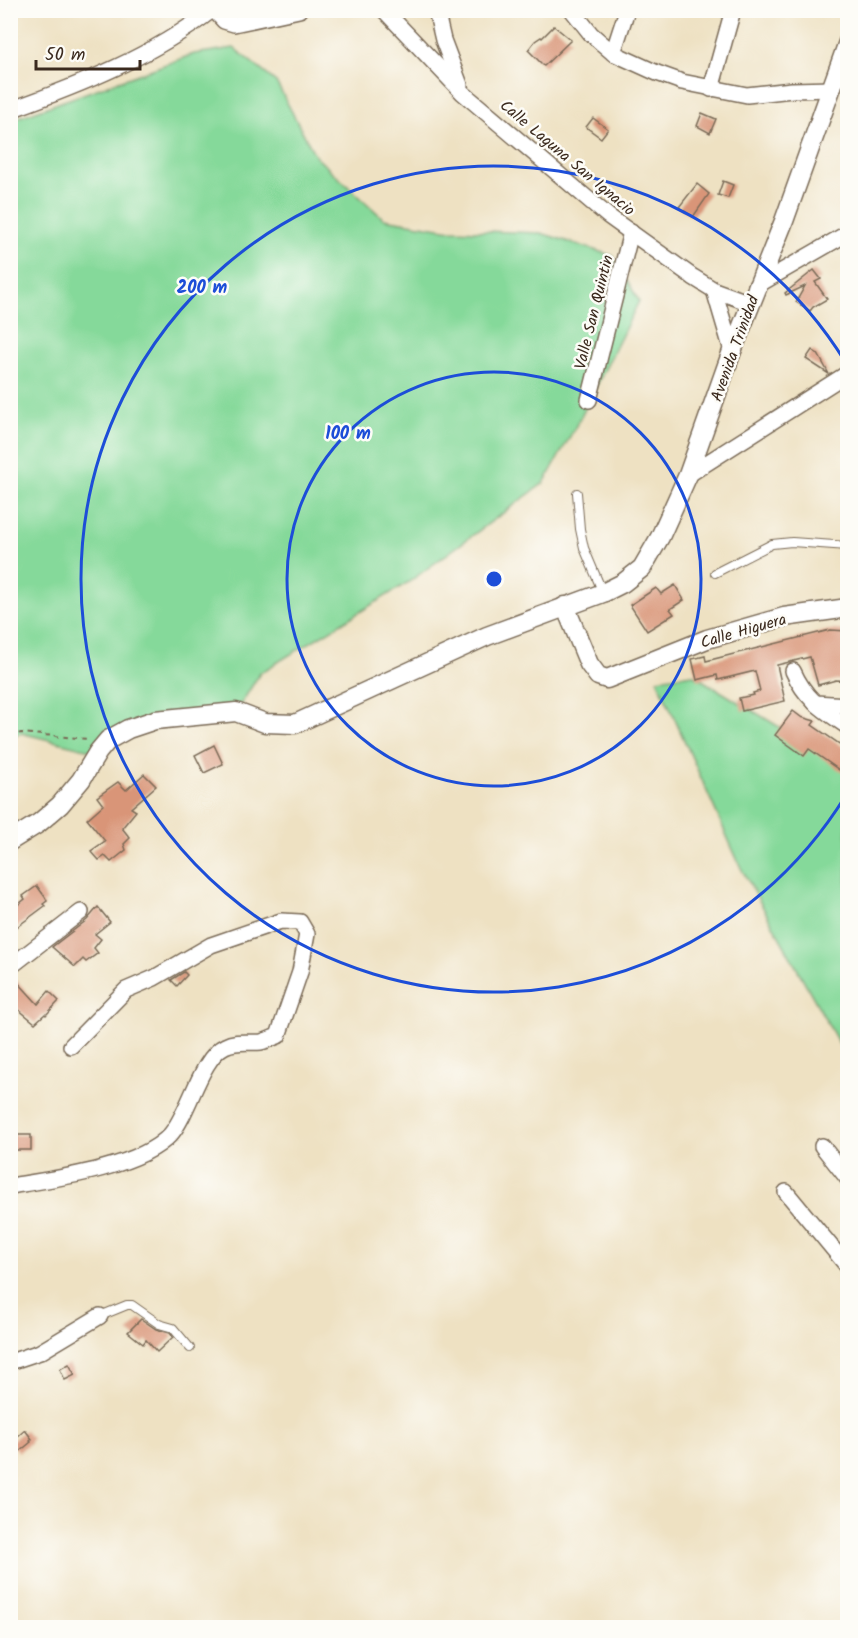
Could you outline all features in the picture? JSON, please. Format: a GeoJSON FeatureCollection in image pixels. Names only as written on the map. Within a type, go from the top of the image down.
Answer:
{"type":"FeatureCollection","features":[{"type":"Feature","properties":{"kind":"street"},"geometry":{"type":"LineString","coordinates":[[10,110],[128,61],[175,37],[213,10],[224,21],[234,24],[299,10]]}},
{"type":"Feature","properties":{"kind":"street","name":"Calle Laguna San Ignacio"},"geometry":{"type":"LineString","coordinates":[[384,10],[464,93],[608,216],[714,290],[753,295]]}},
{"type":"Feature","properties":{"kind":"street"},"geometry":{"type":"LineString","coordinates":[[436,10],[443,40],[464,93]]}},
{"type":"Feature","properties":{"kind":"street"},"geometry":{"type":"LineString","coordinates":[[572,10],[591,34],[613,53],[682,82],[747,95],[792,90],[832,89]]}},
{"type":"Feature","properties":{"kind":"street"},"geometry":{"type":"LineString","coordinates":[[613,53],[627,10]]}},
{"type":"Feature","properties":{"kind":"street"},"geometry":{"type":"LineString","coordinates":[[711,89],[733,10]]}},
{"type":"Feature","properties":{"kind":"street","name":"Avenida Trinidad"},"geometry":{"type":"LineString","coordinates":[[108,740],[128,729],[155,720],[236,712],[265,723],[296,724],[487,636],[623,583],[642,568],[660,537],[688,476],[732,351],[784,221],[848,42]]}},
{"type":"Feature","properties":{"kind":"street","name":"Valle San Quintin"},"geometry":{"type":"LineString","coordinates":[[589,400],[631,232]]}},
{"type":"Feature","properties":{"kind":"street"},"geometry":{"type":"LineString","coordinates":[[753,295],[848,233]]}},
{"type":"Feature","properties":{"kind":"street"},"geometry":{"type":"LineString","coordinates":[[714,290],[732,351]]}},
{"type":"Feature","properties":{"kind":"street"},"geometry":{"type":"LineString","coordinates":[[688,476],[848,372]]}},
{"type":"Feature","properties":{"kind":"street","name":"Calle Higuera"},"geometry":{"type":"LineString","coordinates":[[565,606],[589,663],[598,676],[607,679],[707,639],[784,617],[848,608]]}},
{"type":"Feature","properties":{"kind":"street"},"geometry":{"type":"LineString","coordinates":[[793,671],[800,688],[813,703],[848,727]]}},
{"type":"Feature","properties":{"kind":"street"},"geometry":{"type":"LineString","coordinates":[[813,703],[848,705]]}},
{"type":"Feature","properties":{"kind":"street"},"geometry":{"type":"LineString","coordinates":[[10,841],[39,823],[60,805],[81,780],[108,740]]}},
{"type":"Feature","properties":{"kind":"street"},"geometry":{"type":"LineString","coordinates":[[10,967],[81,912]]}},
{"type":"Feature","properties":{"kind":"street"},"geometry":{"type":"LineString","coordinates":[[10,1186],[93,1171],[147,1152],[170,1135],[208,1064],[221,1047],[234,1042],[262,1041],[278,1036],[302,963],[307,934],[300,922],[281,921],[211,945],[154,978],[126,990],[71,1046]]}},
{"type":"Feature","properties":{"kind":"street"},"geometry":{"type":"LineString","coordinates":[[822,1146],[848,1179]]}},
{"type":"Feature","properties":{"kind":"street"},"geometry":{"type":"LineString","coordinates":[[786,1192],[844,1257]]}},
{"type":"Feature","properties":{"kind":"street"},"geometry":{"type":"LineString","coordinates":[[10,1362],[40,1352],[100,1316]]}},
{"type":"Feature","properties":{"kind":"lane"},"geometry":{"type":"LineString","coordinates":[[577,493],[580,529],[585,548],[603,592]]}},
{"type":"Feature","properties":{"kind":"lane"},"geometry":{"type":"LineString","coordinates":[[715,573],[772,544],[792,542],[848,546]]}},
{"type":"Feature","properties":{"kind":"lane"},"geometry":{"type":"LineString","coordinates":[[100,1316],[132,1305],[159,1324],[173,1328],[190,1348]]}},
{"type":"Feature","properties":{"kind":"path"},"geometry":{"type":"LineString","coordinates":[[10,736],[21,733],[108,740]]}},
{"type":"Feature","properties":{"kind":"green space"},"geometry":{"type":"Polygon","coordinates":[[[234,48],[276,82],[316,157],[384,219],[451,230],[541,233],[613,256],[639,301],[582,415],[544,483],[409,582],[260,673],[236,712],[155,720],[98,752],[21,733],[11,737],[11,120],[194,54],[234,48]]]}},
{"type":"Feature","properties":{"kind":"green space"},"geometry":{"type":"Polygon","coordinates":[[[692,674],[847,768],[847,1058],[741,868],[657,679],[692,674]]]}},
{"type":"Feature","properties":{"kind":"building"},"geometry":{"type":"Polygon","coordinates":[[[554,26],[571,40],[544,66],[528,50],[535,41],[542,38],[554,26]]]}},
{"type":"Feature","properties":{"kind":"building"},"geometry":{"type":"Polygon","coordinates":[[[702,113],[716,119],[710,133],[697,126],[702,113]]]}},
{"type":"Feature","properties":{"kind":"building"},"geometry":{"type":"Polygon","coordinates":[[[593,118],[608,129],[601,138],[586,127],[593,118]]]}},
{"type":"Feature","properties":{"kind":"building"},"geometry":{"type":"Polygon","coordinates":[[[723,181],[733,185],[728,198],[718,195],[723,181]]]}},
{"type":"Feature","properties":{"kind":"building"},"geometry":{"type":"Polygon","coordinates":[[[697,184],[709,194],[693,217],[679,207],[697,184]]]}},
{"type":"Feature","properties":{"kind":"building"},"geometry":{"type":"Polygon","coordinates":[[[814,270],[821,279],[815,282],[827,299],[810,311],[796,302],[805,286],[786,295],[785,293],[814,270]]]}},
{"type":"Feature","properties":{"kind":"building"},"geometry":{"type":"Polygon","coordinates":[[[812,350],[818,354],[829,374],[806,359],[812,350]]]}},
{"type":"Feature","properties":{"kind":"building"},"geometry":{"type":"Polygon","coordinates":[[[675,585],[684,600],[670,609],[674,614],[647,631],[630,605],[656,588],[661,594],[675,585]]]}},
{"type":"Feature","properties":{"kind":"building"},"geometry":{"type":"Polygon","coordinates":[[[830,630],[848,631],[848,681],[836,680],[818,685],[810,657],[777,665],[785,701],[742,711],[739,698],[754,695],[753,693],[760,691],[755,671],[718,680],[717,675],[697,680],[692,659],[705,656],[706,661],[830,630]]]}},
{"type":"Feature","properties":{"kind":"building"},"geometry":{"type":"Polygon","coordinates":[[[793,711],[801,717],[815,721],[812,725],[848,750],[848,776],[809,749],[804,756],[775,735],[793,711]]]}},
{"type":"Feature","properties":{"kind":"building"},"geometry":{"type":"Polygon","coordinates":[[[214,745],[223,764],[204,773],[195,755],[214,745]]]}},
{"type":"Feature","properties":{"kind":"building"},"geometry":{"type":"Polygon","coordinates":[[[144,774],[156,786],[131,808],[136,811],[122,828],[130,838],[124,844],[126,850],[111,862],[105,856],[99,860],[91,851],[105,841],[87,819],[103,805],[97,797],[118,782],[126,790],[144,774]]]}},
{"type":"Feature","properties":{"kind":"building"},"geometry":{"type":"Polygon","coordinates":[[[37,886],[47,901],[43,904],[45,906],[10,932],[10,911],[25,899],[23,896],[37,886]]]}},
{"type":"Feature","properties":{"kind":"building"},"geometry":{"type":"Polygon","coordinates":[[[98,907],[110,922],[95,934],[101,939],[94,948],[98,953],[86,962],[83,959],[75,967],[52,947],[87,920],[98,907]]]}},
{"type":"Feature","properties":{"kind":"building"},"geometry":{"type":"Polygon","coordinates":[[[184,972],[187,975],[177,986],[171,980],[184,972]]]}},
{"type":"Feature","properties":{"kind":"building"},"geometry":{"type":"Polygon","coordinates":[[[16,980],[38,1004],[49,991],[59,1001],[35,1023],[12,1004],[10,985],[16,980]]]}},
{"type":"Feature","properties":{"kind":"building"},"geometry":{"type":"Polygon","coordinates":[[[10,1135],[31,1135],[31,1150],[10,1150],[10,1135]]]}},
{"type":"Feature","properties":{"kind":"building"},"geometry":{"type":"Polygon","coordinates":[[[141,1319],[156,1329],[170,1333],[173,1337],[157,1352],[146,1340],[143,1344],[128,1332],[141,1319]]]}},
{"type":"Feature","properties":{"kind":"building"},"geometry":{"type":"Polygon","coordinates":[[[69,1364],[75,1375],[65,1380],[60,1369],[69,1364]]]}},
{"type":"Feature","properties":{"kind":"building"},"geometry":{"type":"Polygon","coordinates":[[[25,1430],[32,1439],[19,1452],[11,1442],[25,1430]]]}}]}
